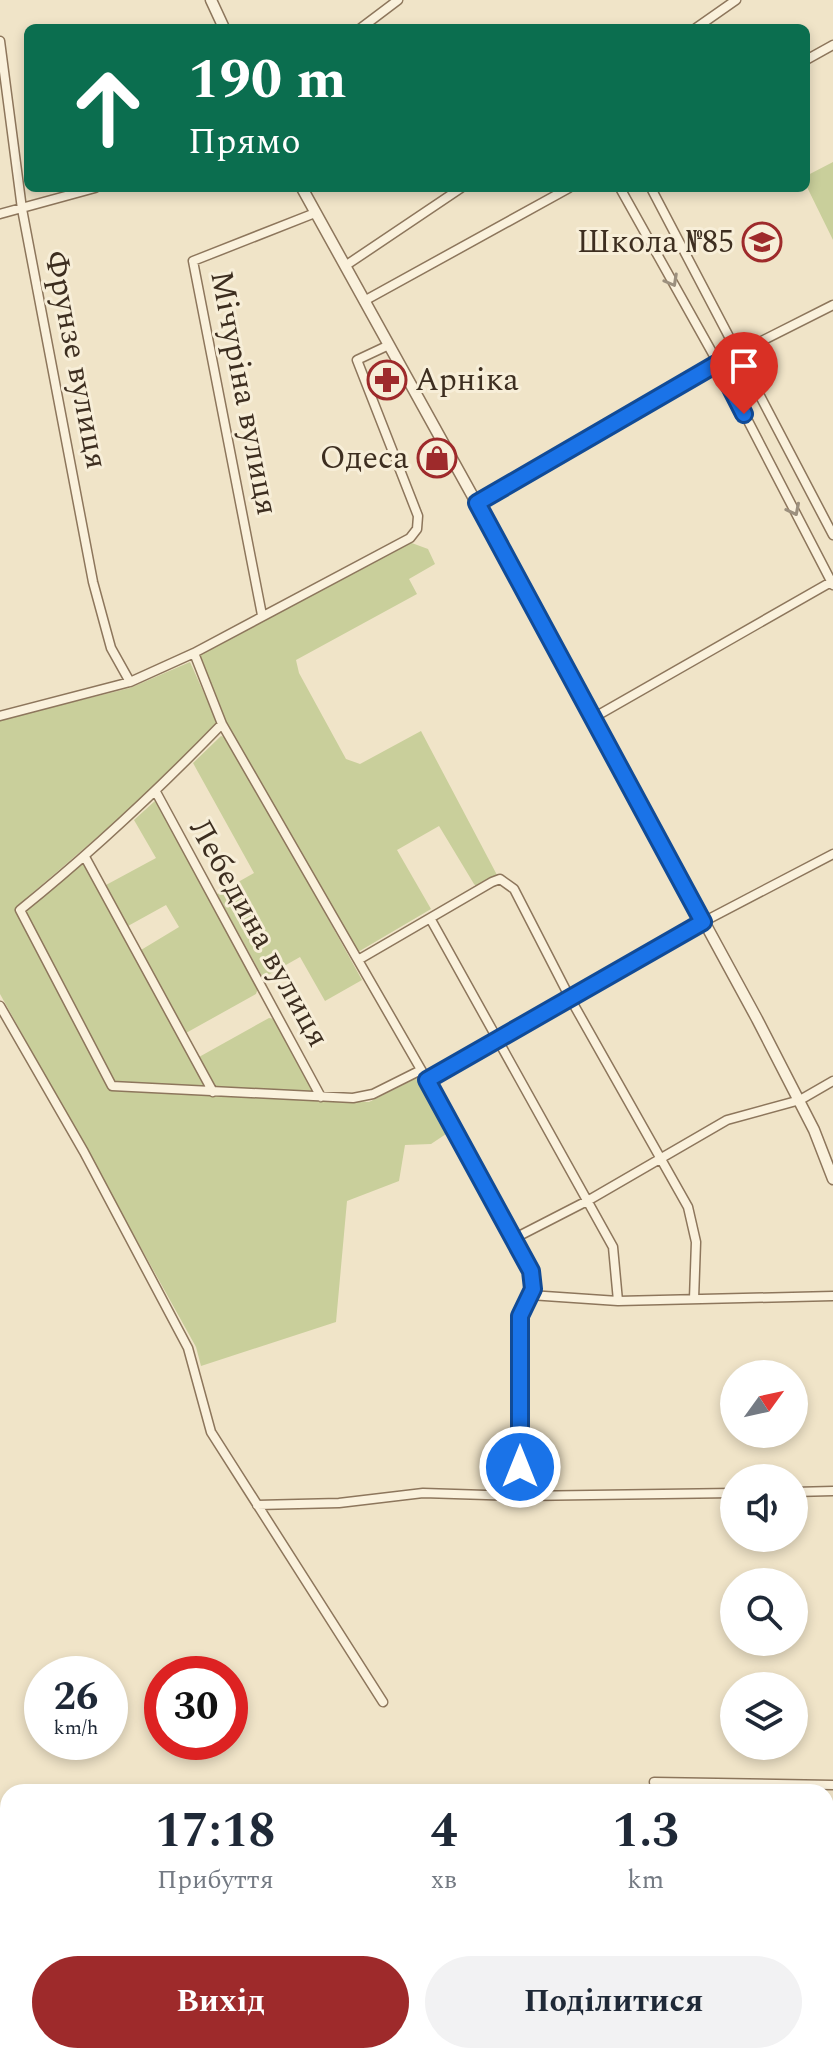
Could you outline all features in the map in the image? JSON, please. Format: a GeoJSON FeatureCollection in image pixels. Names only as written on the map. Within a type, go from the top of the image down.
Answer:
{"type":"FeatureCollection","features":[{"type":"Feature","properties":{"kind":"street"},"geometry":{"type":"LineString","coordinates":[[211,0],[222,24]]}},
{"type":"Feature","properties":{"kind":"street"},"geometry":{"type":"LineString","coordinates":[[366,24],[398,0]]}},
{"type":"Feature","properties":{"kind":"street"},"geometry":{"type":"LineString","coordinates":[[702,24],[736,0]]}},
{"type":"Feature","properties":{"kind":"street","name":"Фрунзе вулиця"},"geometry":{"type":"LineString","coordinates":[[0,41],[22,209],[93,582],[111,648],[130,682]]}},
{"type":"Feature","properties":{"kind":"street"},"geometry":{"type":"LineString","coordinates":[[810,58],[833,45]]}},
{"type":"Feature","properties":{"kind":"street"},"geometry":{"type":"LineString","coordinates":[[0,214],[81,192]]}},
{"type":"Feature","properties":{"kind":"street"},"geometry":{"type":"LineString","coordinates":[[304,192],[477,503],[800,1100],[833,1179]]}},
{"type":"Feature","properties":{"kind":"street"},"geometry":{"type":"LineString","coordinates":[[345,266],[455,192]]}},
{"type":"Feature","properties":{"kind":"street"},"geometry":{"type":"LineString","coordinates":[[364,301],[562,192]]}},
{"type":"Feature","properties":{"kind":"street"},"geometry":{"type":"LineString","coordinates":[[593,718],[832,584],[718,363],[622,192]]}},
{"type":"Feature","properties":{"kind":"street"},"geometry":{"type":"LineString","coordinates":[[653,192],[833,535]]}},
{"type":"Feature","properties":{"kind":"street","name":"Мічуріна вулиця"},"geometry":{"type":"LineString","coordinates":[[262,615],[193,261],[315,213]]}},
{"type":"Feature","properties":{"kind":"street"},"geometry":{"type":"LineString","coordinates":[[477,503],[718,363],[833,305]]}},
{"type":"Feature","properties":{"kind":"street"},"geometry":{"type":"LineString","coordinates":[[0,716],[130,682],[194,653],[410,538],[417,529],[418,516],[357,360],[389,345]]}},
{"type":"Feature","properties":{"kind":"street"},"geometry":{"type":"LineString","coordinates":[[194,653],[222,724],[427,1080],[531,1271],[530,1295],[520,1316],[520,1496]]}},
{"type":"Feature","properties":{"kind":"street"},"geometry":{"type":"LineString","coordinates":[[222,724],[156,792],[85,857],[20,910],[112,1086],[353,1098],[373,1094],[421,1070]]}},
{"type":"Feature","properties":{"kind":"street","name":"Лебедина вулиця"},"geometry":{"type":"LineString","coordinates":[[156,792],[321,1097]]}},
{"type":"Feature","properties":{"kind":"street"},"geometry":{"type":"LineString","coordinates":[[427,1080],[703,922],[833,854]]}},
{"type":"Feature","properties":{"kind":"street"},"geometry":{"type":"LineString","coordinates":[[85,857],[213,1092]]}},
{"type":"Feature","properties":{"kind":"street"},"geometry":{"type":"LineString","coordinates":[[358,960],[492,882],[500,879],[514,889],[570,998],[688,1207],[696,1242],[694,1299]]}},
{"type":"Feature","properties":{"kind":"street"},"geometry":{"type":"LineString","coordinates":[[430,918],[613,1247],[618,1301]]}},
{"type":"Feature","properties":{"kind":"street"},"geometry":{"type":"LineString","coordinates":[[0,1006],[84,1152],[188,1348],[211,1432],[383,1702]]}},
{"type":"Feature","properties":{"kind":"street"},"geometry":{"type":"LineString","coordinates":[[515,1238],[589,1200],[727,1120],[800,1100],[833,1081]]}},
{"type":"Feature","properties":{"kind":"street"},"geometry":{"type":"LineString","coordinates":[[530,1295],[618,1301],[833,1296]]}},
{"type":"Feature","properties":{"kind":"street"},"geometry":{"type":"LineString","coordinates":[[808,1492],[833,1491]]}},
{"type":"Feature","properties":{"kind":"street"},"geometry":{"type":"LineString","coordinates":[[257,1505],[339,1503],[423,1493],[520,1496],[720,1493]]}},
{"type":"Feature","properties":{"kind":"street"},"geometry":{"type":"LineString","coordinates":[[654,1782],[773,1784]]}},
{"type":"Feature","properties":{"kind":"green space"},"geometry":{"type":"Polygon","coordinates":[[[833,162],[833,240],[809,192],[810,174],[833,162]]]}},
{"type":"Feature","properties":{"kind":"green space"},"geometry":{"type":"Polygon","coordinates":[[[409,542],[428,549],[435,564],[409,579],[417,594],[296,660],[299,673],[346,759],[360,764],[421,731],[497,875],[476,886],[439,826],[397,850],[431,909],[358,952],[227,726],[197,655],[409,542]]]}},
{"type":"Feature","properties":{"kind":"green space"},"geometry":{"type":"Polygon","coordinates":[[[190,662],[217,722],[153,789],[15,908],[109,1089],[369,1102],[419,1077],[449,1132],[431,1144],[405,1145],[399,1181],[347,1201],[336,1322],[201,1366],[196,1347],[0,994],[0,720],[130,688],[190,662]]]}},
{"type":"Feature","properties":{"kind":"green space"},"geometry":{"type":"Polygon","coordinates":[[[221,736],[228,738],[362,980],[325,1001],[300,957],[263,978],[217,894],[254,873],[193,763],[221,736]]]}},
{"type":"Feature","properties":{"kind":"green space"},"geometry":{"type":"Polygon","coordinates":[[[156,800],[258,988],[256,994],[186,1033],[141,950],[179,927],[166,905],[128,926],[106,885],[156,858],[134,820],[156,800]]]}},
{"type":"Feature","properties":{"kind":"green space"},"geometry":{"type":"Polygon","coordinates":[[[84,862],[208,1090],[115,1084],[24,911],[84,862]]]}},
{"type":"Feature","properties":{"kind":"green space"},"geometry":{"type":"Polygon","coordinates":[[[269,1018],[275,1019],[316,1094],[217,1091],[199,1057],[269,1018]]]}},
{"type":"Feature","properties":{"kind":"place","name":"Школа №85"},"geometry":{"type":"Point","coordinates":[762,242]}},
{"type":"Feature","properties":{"kind":"place","name":"Арніка"},"geometry":{"type":"Point","coordinates":[387,380]}},
{"type":"Feature","properties":{"kind":"place","name":"Одеса"},"geometry":{"type":"Point","coordinates":[437,458]}},
{"type":"Feature","properties":{"kind":"route"},"geometry":{"type":"LineString","coordinates":[[520,1467],[520,1316],[533,1289],[531,1271],[427,1080],[703,922],[477,503],[718,363],[744,414]]}}]}
